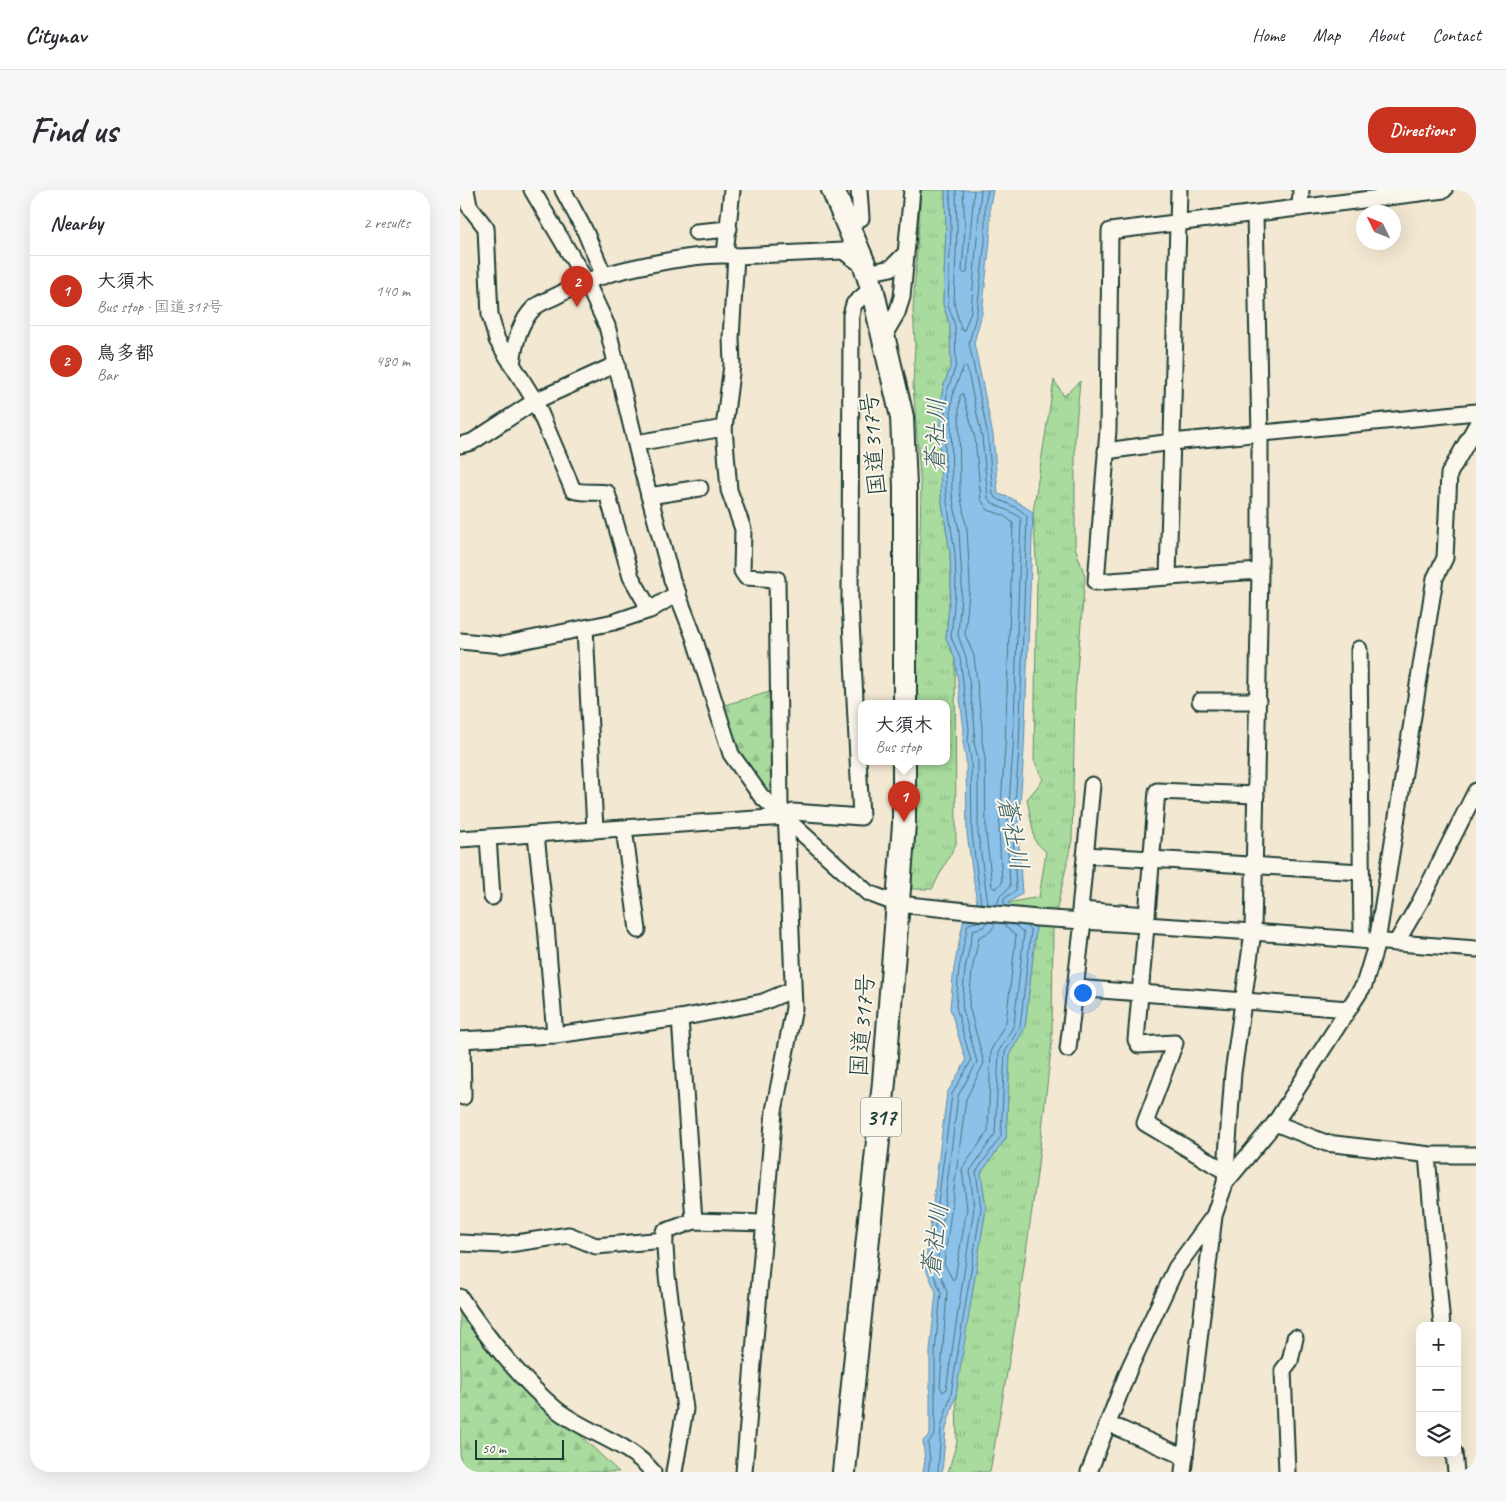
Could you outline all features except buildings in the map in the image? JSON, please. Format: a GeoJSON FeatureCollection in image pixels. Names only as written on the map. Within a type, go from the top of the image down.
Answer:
{"type":"FeatureCollection","features":[{"type":"Feature","properties":{"kind":"highway","name":"国道317号"},"geometry":{"type":"LineString","coordinates":[[833,190],[866,266],[884,335],[902,417],[905,487],[905,700]]}},
{"type":"Feature","properties":{"kind":"highway","name":"国道317号"},"geometry":{"type":"LineString","coordinates":[[844,1472],[901,905],[904,765]]}},
{"type":"Feature","properties":{"kind":"street"},"geometry":{"type":"LineString","coordinates":[[466,190],[468,206],[486,228],[490,314],[497,340],[535,401],[573,490],[580,493],[592,491],[607,494],[631,577],[650,610]]}},
{"type":"Feature","properties":{"kind":"street"},"geometry":{"type":"LineString","coordinates":[[532,190],[586,282],[608,326],[649,496],[672,580],[678,593],[730,754],[761,796],[868,893],[901,905],[1083,921],[1146,920]]}},
{"type":"Feature","properties":{"kind":"street"},"geometry":{"type":"LineString","coordinates":[[562,190],[585,231],[604,276]]}},
{"type":"Feature","properties":{"kind":"street"},"geometry":{"type":"LineString","coordinates":[[732,190],[729,229],[732,365],[724,428],[729,490],[743,530],[742,571],[746,577],[778,579],[780,806],[786,817],[794,1008],[774,1111],[744,1472]]}},
{"type":"Feature","properties":{"kind":"street"},"geometry":{"type":"LineString","coordinates":[[847,226],[861,218],[859,190]]}},
{"type":"Feature","properties":{"kind":"street"},"geometry":{"type":"LineString","coordinates":[[884,335],[897,314],[902,297],[905,273],[904,255],[912,190]]}},
{"type":"Feature","properties":{"kind":"street"},"geometry":{"type":"LineString","coordinates":[[1168,577],[1180,190]]}},
{"type":"Feature","properties":{"kind":"street"},"geometry":{"type":"LineString","coordinates":[[1300,208],[1301,190]]}},
{"type":"Feature","properties":{"kind":"street"},"geometry":{"type":"LineString","coordinates":[[1260,570],[1096,582],[1106,451],[1110,231],[1300,208],[1347,196],[1444,190]]}},
{"type":"Feature","properties":{"kind":"street"},"geometry":{"type":"LineString","coordinates":[[1118,1428],[1184,1464],[1214,1216],[1225,1177],[1233,1073],[1252,932],[1260,570],[1260,434],[1255,214]]}},
{"type":"Feature","properties":{"kind":"street"},"geometry":{"type":"LineString","coordinates":[[696,232],[729,229]]}},
{"type":"Feature","properties":{"kind":"street"},"geometry":{"type":"LineString","coordinates":[[512,365],[514,344],[528,314],[534,307],[586,282],[604,276],[669,261],[731,255],[843,251],[872,272],[883,272],[891,268],[904,255]]}},
{"type":"Feature","properties":{"kind":"street"},"geometry":{"type":"LineString","coordinates":[[858,758],[850,602],[851,315],[854,304],[872,288]]}},
{"type":"Feature","properties":{"kind":"street"},"geometry":{"type":"LineString","coordinates":[[460,445],[472,442],[535,401],[617,364]]}},
{"type":"Feature","properties":{"kind":"street"},"geometry":{"type":"LineString","coordinates":[[1106,451],[1172,442],[1476,412]]}},
{"type":"Feature","properties":{"kind":"street"},"geometry":{"type":"LineString","coordinates":[[1225,1177],[1275,1123],[1364,985],[1369,941],[1435,578],[1445,558],[1449,474],[1476,426]]}},
{"type":"Feature","properties":{"kind":"street"},"geometry":{"type":"LineString","coordinates":[[636,443],[724,428]]}},
{"type":"Feature","properties":{"kind":"street"},"geometry":{"type":"LineString","coordinates":[[649,496],[700,488]]}},
{"type":"Feature","properties":{"kind":"street"},"geometry":{"type":"LineString","coordinates":[[460,642],[502,645],[614,622],[650,610],[678,593]]}},
{"type":"Feature","properties":{"kind":"street"},"geometry":{"type":"LineString","coordinates":[[585,628],[595,830]]}},
{"type":"Feature","properties":{"kind":"street"},"geometry":{"type":"LineString","coordinates":[[1360,649],[1361,872],[1369,941]]}},
{"type":"Feature","properties":{"kind":"street"},"geometry":{"type":"LineString","coordinates":[[1200,701],[1258,701]]}},
{"type":"Feature","properties":{"kind":"street"},"geometry":{"type":"LineString","coordinates":[[460,839],[786,817],[793,812],[861,817],[858,765]]}},
{"type":"Feature","properties":{"kind":"street"},"geometry":{"type":"LineString","coordinates":[[1092,785],[1080,910],[1146,920],[1252,932],[1476,949]]}},
{"type":"Feature","properties":{"kind":"street"},"geometry":{"type":"LineString","coordinates":[[1225,1177],[1145,1123],[1175,1043],[1139,1045],[1136,1040],[1157,791],[1256,795]]}},
{"type":"Feature","properties":{"kind":"street"},"geometry":{"type":"LineString","coordinates":[[1396,943],[1420,902],[1476,791]]}},
{"type":"Feature","properties":{"kind":"street"},"geometry":{"type":"LineString","coordinates":[[624,829],[638,930]]}},
{"type":"Feature","properties":{"kind":"street"},"geometry":{"type":"LineString","coordinates":[[536,834],[555,1036]]}},
{"type":"Feature","properties":{"kind":"street"},"geometry":{"type":"LineString","coordinates":[[488,837],[492,897]]}},
{"type":"Feature","properties":{"kind":"street"},"geometry":{"type":"LineString","coordinates":[[1086,855],[1254,867],[1361,872]]}},
{"type":"Feature","properties":{"kind":"street"},"geometry":{"type":"LineString","coordinates":[[1068,1049],[1083,921]]}},
{"type":"Feature","properties":{"kind":"street"},"geometry":{"type":"LineString","coordinates":[[1075,988],[1348,1009]]}},
{"type":"Feature","properties":{"kind":"street"},"geometry":{"type":"LineString","coordinates":[[463,1097],[461,1040],[555,1036],[680,1018],[763,1002],[792,990]]}},
{"type":"Feature","properties":{"kind":"street"},"geometry":{"type":"LineString","coordinates":[[680,1018],[694,1221]]}},
{"type":"Feature","properties":{"kind":"street"},"geometry":{"type":"LineString","coordinates":[[1275,1123],[1326,1143],[1427,1155],[1476,1155]]}},
{"type":"Feature","properties":{"kind":"street"},"geometry":{"type":"LineString","coordinates":[[1427,1155],[1442,1322]]}},
{"type":"Feature","properties":{"kind":"street"},"geometry":{"type":"LineString","coordinates":[[1088,1472],[1129,1369],[1176,1268],[1214,1216]]}},
{"type":"Feature","properties":{"kind":"street"},"geometry":{"type":"LineString","coordinates":[[674,1472],[685,1409],[667,1276],[664,1232],[694,1221],[765,1223]]}},
{"type":"Feature","properties":{"kind":"street"},"geometry":{"type":"LineString","coordinates":[[460,1243],[502,1245],[569,1235],[596,1246],[665,1240]]}},
{"type":"Feature","properties":{"kind":"street"},"geometry":{"type":"LineString","coordinates":[[460,1296],[477,1323],[514,1367],[558,1410],[642,1458],[653,1472]]}},
{"type":"Feature","properties":{"kind":"street"},"geometry":{"type":"LineString","coordinates":[[1287,1472],[1283,1370],[1290,1361],[1295,1338]]}},
{"type":"Feature","properties":{"kind":"street"},"geometry":{"type":"LineString","coordinates":[[1454,1457],[1456,1472]]}},
{"type":"Feature","properties":{"kind":"green space"},"geometry":{"type":"Polygon","coordinates":[[[921,190],[945,190],[946,228],[943,304],[950,326],[951,365],[943,388],[940,406],[940,457],[941,496],[950,553],[951,583],[946,638],[955,659],[956,844],[932,889],[912,889],[915,765],[950,765],[950,700],[916,700],[921,489],[913,385],[915,343],[913,309],[921,190]]]}},
{"type":"Feature","properties":{"kind":"green space"},"geometry":{"type":"Polygon","coordinates":[[[1054,380],[1064,396],[1080,381],[1075,437],[1075,547],[1085,576],[1075,695],[1072,840],[1053,927],[1052,1041],[1037,1174],[1018,1309],[990,1472],[948,1472],[957,1442],[956,1395],[986,1208],[981,1173],[1006,1138],[1010,1053],[1025,1028],[1036,928],[1007,903],[1039,897],[1046,852],[1035,841],[1027,799],[1043,780],[1034,760],[1037,575],[1033,512],[1054,380]]]}},
{"type":"Feature","properties":{"kind":"green space"},"geometry":{"type":"Polygon","coordinates":[[[773,691],[777,802],[766,793],[726,740],[721,706],[773,691]]]}},
{"type":"Feature","properties":{"kind":"green space"},"geometry":{"type":"Polygon","coordinates":[[[460,1313],[480,1341],[619,1472],[460,1472],[460,1313]]]}},
{"type":"Feature","properties":{"kind":"water","name":"蒼社川"},"geometry":{"type":"Polygon","coordinates":[[[945,190],[993,190],[990,205],[990,241],[982,313],[974,343],[993,435],[998,494],[1011,498],[1033,512],[1024,750],[1018,831],[1022,894],[1008,903],[1036,928],[1025,1028],[1010,1053],[1006,1138],[981,1173],[986,1208],[956,1395],[946,1428],[942,1472],[923,1472],[925,1461],[923,1441],[930,1434],[930,1351],[936,1292],[925,1267],[947,1093],[966,1061],[950,1008],[954,968],[964,918],[979,917],[967,834],[964,730],[955,659],[946,638],[951,583],[950,553],[941,496],[940,406],[943,388],[951,365],[950,326],[943,304],[946,228],[945,190]]]}},
{"type":"Feature","properties":{"kind":"place","name":"鳥多都"},"geometry":{"type":"Point","coordinates":[577,307]}},
{"type":"Feature","properties":{"kind":"place","name":"大須木"},"geometry":{"type":"Point","coordinates":[904,822]}}]}
